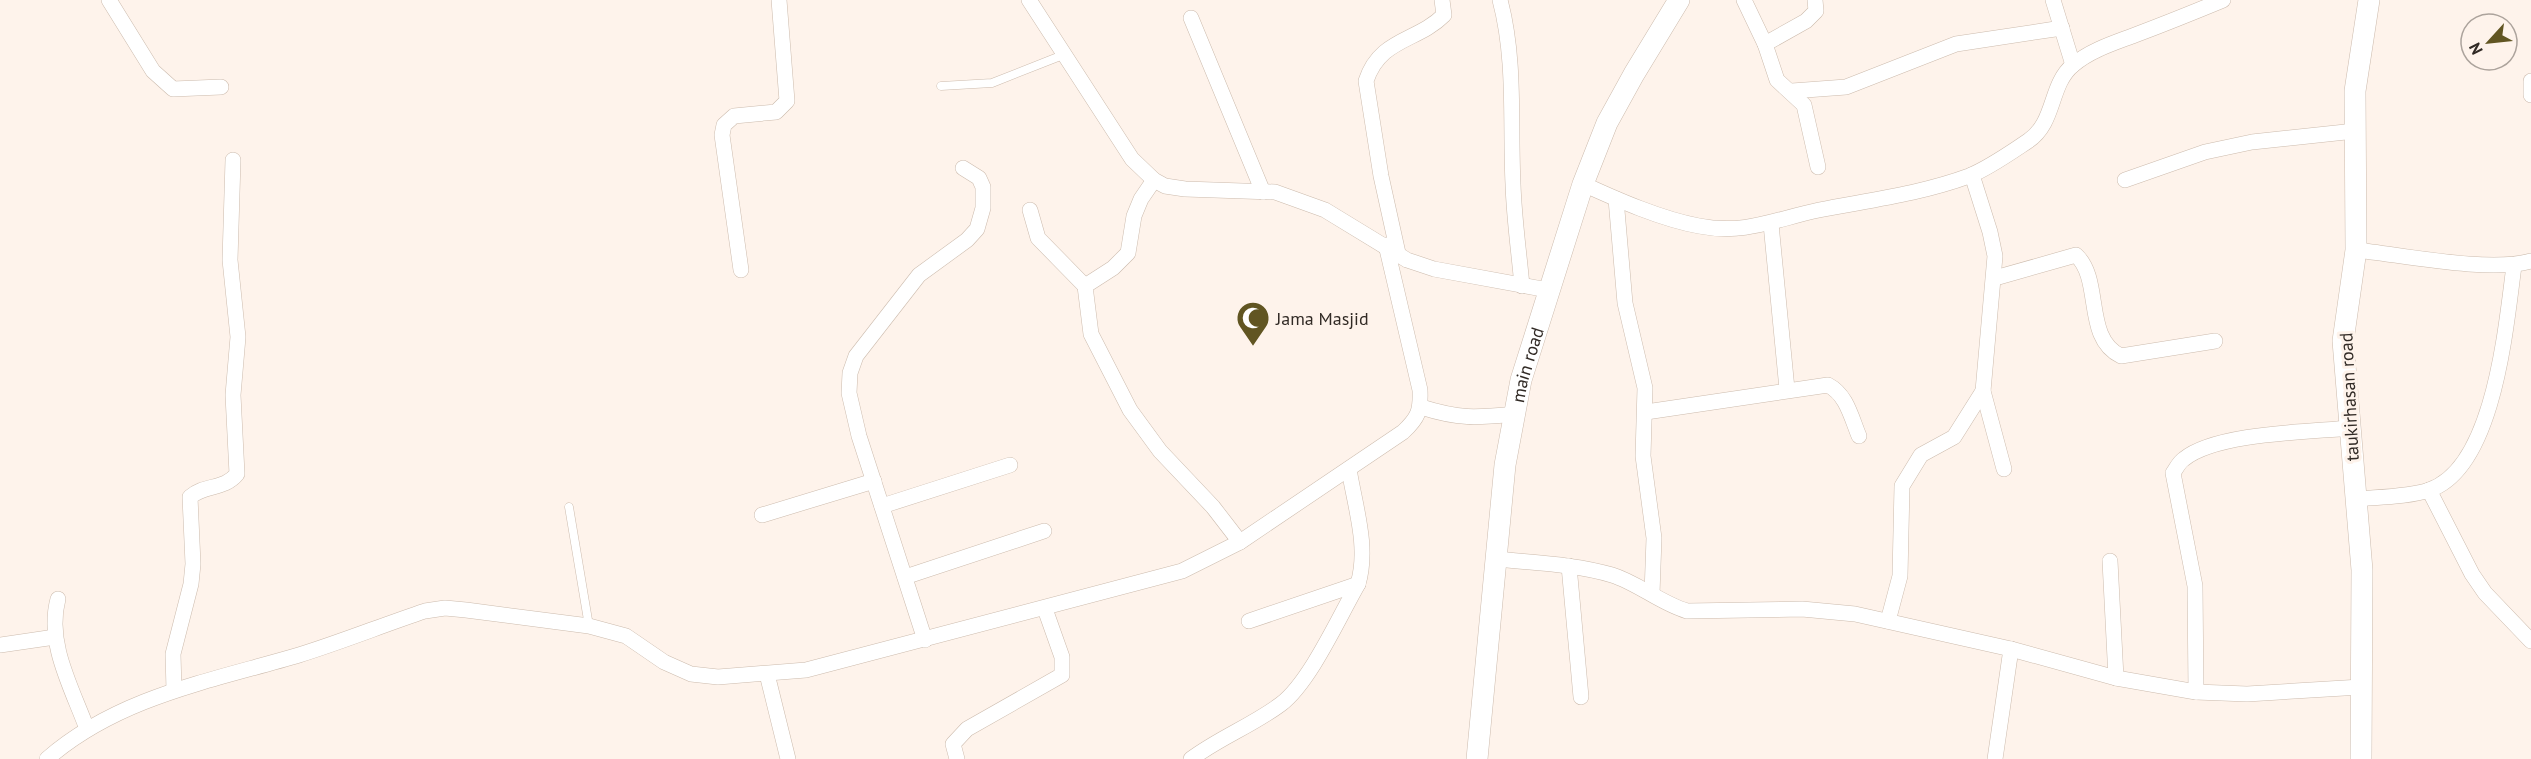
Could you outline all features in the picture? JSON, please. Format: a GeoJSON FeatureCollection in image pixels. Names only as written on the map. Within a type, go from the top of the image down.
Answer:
{"type":"FeatureCollection","features":[{"type":"Feature","properties":{"kind":"main road","name":"main road"},"geometry":{"type":"LineString","coordinates":[[1478,759],[1505,465],[1521,380],[1583,184],[1607,123],[1679,0]]}},
{"type":"Feature","properties":{"kind":"main road","name":"taukirhasan road"},"geometry":{"type":"LineString","coordinates":[[2361,759],[2362,570],[2343,340],[2356,250],[2355,91],[2369,0]]}},
{"type":"Feature","properties":{"kind":"street"},"geometry":{"type":"LineString","coordinates":[[109,0],[153,71],[173,89],[221,87]]}},
{"type":"Feature","properties":{"kind":"street"},"geometry":{"type":"LineString","coordinates":[[741,270],[722,135],[724,125],[734,116],[776,112],[787,101],[779,0]]}},
{"type":"Feature","properties":{"kind":"street"},"geometry":{"type":"LineString","coordinates":[[47,759],[87,729],[134,705],[174,690],[301,654],[425,611],[445,608],[589,626],[626,636],[664,662],[691,674],[718,677],[767,674],[806,670],[1046,609],[1182,571],[1240,542],[1402,432],[1417,418],[1421,407],[1420,390],[1392,249],[1366,81],[1371,66],[1391,45],[1444,15],[1442,0]]}},
{"type":"Feature","properties":{"kind":"street"},"geometry":{"type":"LineString","coordinates":[[1500,0],[1512,92],[1513,185],[1522,286]]}},
{"type":"Feature","properties":{"kind":"street"},"geometry":{"type":"LineString","coordinates":[[1744,0],[1777,80],[1792,91],[1804,105],[1818,167]]}},
{"type":"Feature","properties":{"kind":"street"},"geometry":{"type":"LineString","coordinates":[[1764,44],[1806,21],[1816,11],[1815,0]]}},
{"type":"Feature","properties":{"kind":"street"},"geometry":{"type":"LineString","coordinates":[[2054,0],[2073,65]]}},
{"type":"Feature","properties":{"kind":"street"},"geometry":{"type":"LineString","coordinates":[[1583,184],[1616,199],[1698,226],[1735,229],[1771,224],[1816,210],[1919,192],[1972,175],[2030,140],[2042,129],[2061,80],[2073,65],[2097,50],[2223,0]]}},
{"type":"Feature","properties":{"kind":"street"},"geometry":{"type":"LineString","coordinates":[[1033,1],[1063,55],[1132,159],[1154,180],[1165,186],[1185,189],[1275,192],[1325,210],[1392,249],[1434,269],[1548,290]]}},
{"type":"Feature","properties":{"kind":"street"},"geometry":{"type":"LineString","coordinates":[[1191,18],[1263,192]]}},
{"type":"Feature","properties":{"kind":"street"},"geometry":{"type":"LineString","coordinates":[[1792,91],[1846,87],[1956,45],[2062,28]]}},
{"type":"Feature","properties":{"kind":"street"},"geometry":{"type":"LineString","coordinates":[[2531,81],[2531,95]]}},
{"type":"Feature","properties":{"kind":"street"},"geometry":{"type":"LineString","coordinates":[[2126,180],[2205,152],[2243,144],[2355,131]]}},
{"type":"Feature","properties":{"kind":"street"},"geometry":{"type":"LineString","coordinates":[[174,690],[173,654],[191,584],[193,564],[190,497],[197,491],[229,483],[237,474],[233,395],[238,337],[230,260],[233,160]]}},
{"type":"Feature","properties":{"kind":"street"},"geometry":{"type":"LineString","coordinates":[[925,640],[859,436],[849,393],[850,373],[856,356],[919,275],[968,240],[977,229],[983,208],[983,187],[979,178],[963,168]]}},
{"type":"Feature","properties":{"kind":"street"},"geometry":{"type":"LineString","coordinates":[[1972,175],[1990,232],[1995,278],[1983,391],[2004,469]]}},
{"type":"Feature","properties":{"kind":"street"},"geometry":{"type":"LineString","coordinates":[[1085,286],[1113,268],[1128,253],[1134,216],[1140,199],[1154,180]]}},
{"type":"Feature","properties":{"kind":"street"},"geometry":{"type":"LineString","coordinates":[[1616,199],[1625,303],[1646,388],[1643,456],[1654,538],[1652,594]]}},
{"type":"Feature","properties":{"kind":"street"},"geometry":{"type":"LineString","coordinates":[[1030,210],[1038,238],[1085,286],[1090,311],[1091,334],[1130,410],[1160,451],[1213,507],[1240,542]]}},
{"type":"Feature","properties":{"kind":"street"},"geometry":{"type":"LineString","coordinates":[[1771,224],[1787,389]]}},
{"type":"Feature","properties":{"kind":"street"},"geometry":{"type":"LineString","coordinates":[[2356,250],[2514,266],[2531,261]]}},
{"type":"Feature","properties":{"kind":"street"},"geometry":{"type":"LineString","coordinates":[[1995,278],[2076,255],[2084,267],[2101,333],[2113,352],[2121,356],[2215,341]]}},
{"type":"Feature","properties":{"kind":"street"},"geometry":{"type":"LineString","coordinates":[[2356,499],[2429,490],[2460,467],[2482,429],[2491,404],[2505,339],[2514,266]]}},
{"type":"Feature","properties":{"kind":"street"},"geometry":{"type":"LineString","coordinates":[[1646,412],[1787,389],[1828,385],[1837,390],[1844,399],[1859,436]]}},
{"type":"Feature","properties":{"kind":"street"},"geometry":{"type":"LineString","coordinates":[[1888,621],[1900,576],[1902,486],[1921,455],[1954,437],[1983,391]]}},
{"type":"Feature","properties":{"kind":"street"},"geometry":{"type":"LineString","coordinates":[[1421,407],[1452,417],[1469,419],[1515,414]]}},
{"type":"Feature","properties":{"kind":"street"},"geometry":{"type":"LineString","coordinates":[[2196,692],[2195,586],[2173,474],[2182,459],[2213,445],[2235,440],[2350,428]]}},
{"type":"Feature","properties":{"kind":"street"},"geometry":{"type":"LineString","coordinates":[[882,506],[1010,465]]}},
{"type":"Feature","properties":{"kind":"street"},"geometry":{"type":"LineString","coordinates":[[1191,759],[1213,742],[1281,704],[1297,688],[1358,584],[1362,568],[1363,547],[1348,469]]}},
{"type":"Feature","properties":{"kind":"street"},"geometry":{"type":"LineString","coordinates":[[762,515],[874,481]]}},
{"type":"Feature","properties":{"kind":"street"},"geometry":{"type":"LineString","coordinates":[[2429,490],[2472,573],[2485,593],[2531,641]]}},
{"type":"Feature","properties":{"kind":"street"},"geometry":{"type":"LineString","coordinates":[[905,577],[1044,531]]}},
{"type":"Feature","properties":{"kind":"street"},"geometry":{"type":"LineString","coordinates":[[1496,559],[1569,566],[1613,575],[1673,607],[1687,611],[1802,609],[1855,614],[2011,649],[2116,678],[2196,692],[2247,694],[2361,687]]}},
{"type":"Feature","properties":{"kind":"street"},"geometry":{"type":"LineString","coordinates":[[2110,561],[2116,678]]}},
{"type":"Feature","properties":{"kind":"street"},"geometry":{"type":"LineString","coordinates":[[1569,566],[1581,697]]}},
{"type":"Feature","properties":{"kind":"street"},"geometry":{"type":"LineString","coordinates":[[1249,621],[1358,584]]}},
{"type":"Feature","properties":{"kind":"street"},"geometry":{"type":"LineString","coordinates":[[58,599],[54,615],[55,637],[87,729]]}},
{"type":"Feature","properties":{"kind":"street"},"geometry":{"type":"LineString","coordinates":[[957,759],[953,744],[967,729],[1062,675],[1062,657],[1046,609]]}},
{"type":"Feature","properties":{"kind":"street"},"geometry":{"type":"LineString","coordinates":[[0,645],[55,637]]}},
{"type":"Feature","properties":{"kind":"street"},"geometry":{"type":"LineString","coordinates":[[1995,759],[2011,649]]}},
{"type":"Feature","properties":{"kind":"street"},"geometry":{"type":"LineString","coordinates":[[767,674],[788,759]]}},
{"type":"Feature","properties":{"kind":"lane"},"geometry":{"type":"LineString","coordinates":[[941,86],[992,83],[1063,55]]}},
{"type":"Feature","properties":{"kind":"lane"},"geometry":{"type":"LineString","coordinates":[[569,507],[589,626]]}},
{"type":"Feature","properties":{"kind":"place","name":"Jama Masjid"},"geometry":{"type":"Point","coordinates":[1253,347]}}]}
